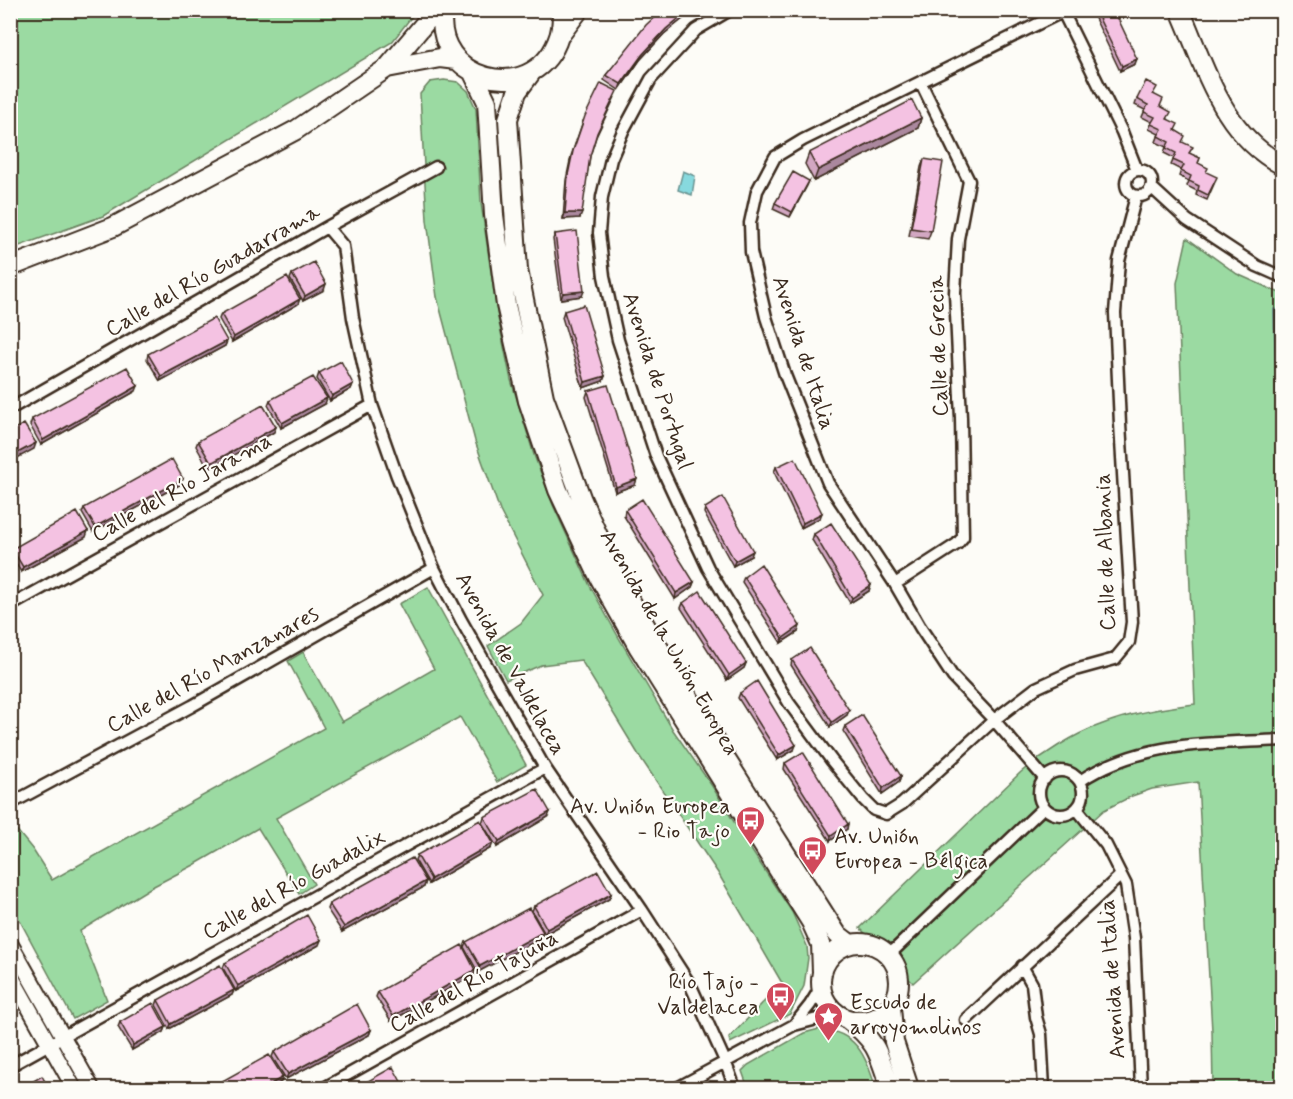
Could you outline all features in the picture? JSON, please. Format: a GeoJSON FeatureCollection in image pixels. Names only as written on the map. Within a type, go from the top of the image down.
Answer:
{"type":"FeatureCollection","features":[{"type":"Feature","properties":{"kind":"main road"},"geometry":{"type":"LineString","coordinates":[[10,267],[113,226],[296,130],[387,68],[436,10]]}},
{"type":"Feature","properties":{"kind":"main road"},"geometry":{"type":"LineString","coordinates":[[443,10],[441,21],[445,42],[456,60],[473,73],[492,80],[512,80],[531,73]]}},
{"type":"Feature","properties":{"kind":"main road"},"geometry":{"type":"LineString","coordinates":[[560,36],[561,10]]}},
{"type":"Feature","properties":{"kind":"main road","name":"Avenida de la Unión Europea"},"geometry":{"type":"LineString","coordinates":[[579,10],[560,36],[549,57],[531,73],[517,92],[508,119],[518,270],[544,398],[582,500],[618,580],[726,759],[837,934],[850,944]]}},
{"type":"Feature","properties":{"kind":"main road"},"geometry":{"type":"LineString","coordinates":[[1180,10],[1220,100],[1234,125],[1250,143],[1282,165]]}},
{"type":"Feature","properties":{"kind":"main road"},"geometry":{"type":"LineString","coordinates":[[387,68],[440,58],[456,60]]}},
{"type":"Feature","properties":{"kind":"main road","name":"Avenida de la Unión Europea"},"geometry":{"type":"LineString","coordinates":[[473,73],[487,102],[494,215],[507,305],[528,401],[558,490],[599,577],[639,648],[811,922],[822,944],[822,980]]}},
{"type":"Feature","properties":{"kind":"main road"},"geometry":{"type":"LineString","coordinates":[[845,1019],[859,1022],[882,1015],[891,1007],[900,986],[899,975],[889,955],[871,944],[850,944],[832,954],[822,980],[825,999],[829,1005],[845,1019],[870,1038],[879,1052],[890,1089]]}},
{"type":"Feature","properties":{"kind":"main road"},"geometry":{"type":"LineString","coordinates":[[891,1007],[894,1042],[909,1089]]}},
{"type":"Feature","properties":{"kind":"street","name":"Avenida de Portugal"},"geometry":{"type":"LineString","coordinates":[[730,10],[696,30],[651,79],[623,131],[610,159],[602,197],[599,233],[604,276],[618,340],[656,456],[708,568],[789,703],[863,799],[874,810],[886,814]]}},
{"type":"Feature","properties":{"kind":"street","name":"Avenida de Italia"},"geometry":{"type":"LineString","coordinates":[[1045,779],[953,677],[828,483],[785,375],[766,317],[751,252],[750,222],[758,192],[776,157],[803,140],[1062,11]]}},
{"type":"Feature","properties":{"kind":"street"},"geometry":{"type":"LineString","coordinates":[[1062,11],[1122,132],[1137,170],[1148,174],[1151,180],[1151,187],[1143,196],[1136,196],[1129,192],[1126,182],[1128,176],[1137,170]]}},
{"type":"Feature","properties":{"kind":"street","name":"Calle de Grecia"},"geometry":{"type":"LineString","coordinates":[[895,584],[957,544],[963,537],[961,418],[955,294],[958,239],[969,181],[921,83]]}},
{"type":"Feature","properties":{"kind":"street","name":"Calle del Río Guadarrama"},"geometry":{"type":"LineString","coordinates":[[10,409],[436,167]]}},
{"type":"Feature","properties":{"kind":"street"},"geometry":{"type":"LineString","coordinates":[[1151,187],[1187,220],[1257,266],[1282,277]]}},
{"type":"Feature","properties":{"kind":"street","name":"Calle de Albania"},"geometry":{"type":"LineString","coordinates":[[886,814],[902,804],[994,720],[1036,688],[1075,670],[1115,659],[1129,642],[1132,622],[1115,313],[1119,261],[1136,196]]}},
{"type":"Feature","properties":{"kind":"street","name":"Avenida de Valdelacea"},"geometry":{"type":"LineString","coordinates":[[327,227],[343,246],[353,318],[372,405],[396,476],[434,568],[545,768],[691,986],[725,1061],[735,1089]]}},
{"type":"Feature","properties":{"kind":"street","name":"Calle del Río Jarama"},"geometry":{"type":"LineString","coordinates":[[10,606],[372,405]]}},
{"type":"Feature","properties":{"kind":"street","name":"Calle del Río Manzanares"},"geometry":{"type":"LineString","coordinates":[[10,804],[192,706],[434,568]]}},
{"type":"Feature","properties":{"kind":"street"},"geometry":{"type":"LineString","coordinates":[[1080,781],[1098,769],[1142,752],[1168,747],[1282,740]]}},
{"type":"Feature","properties":{"kind":"street","name":"Calle del Río Guadalix"},"geometry":{"type":"LineString","coordinates":[[10,1066],[545,768]]}},
{"type":"Feature","properties":{"kind":"street"},"geometry":{"type":"LineString","coordinates":[[1063,771],[1074,775],[1080,781],[1083,790],[1082,800],[1077,809],[1062,815],[1044,807],[1040,791],[1045,779],[1052,773],[1063,771]]}},
{"type":"Feature","properties":{"kind":"street"},"geometry":{"type":"LineString","coordinates":[[889,955],[1044,807]]}},
{"type":"Feature","properties":{"kind":"street","name":"Avenida de Italia"},"geometry":{"type":"LineString","coordinates":[[1077,809],[1106,845],[1126,885],[1134,938],[1141,1089]]}},
{"type":"Feature","properties":{"kind":"street"},"geometry":{"type":"LineString","coordinates":[[966,1020],[1121,875]]}},
{"type":"Feature","properties":{"kind":"street","name":"Calle del Río Tajuña"},"geometry":{"type":"LineString","coordinates":[[324,1089],[642,910]]}},
{"type":"Feature","properties":{"kind":"street"},"geometry":{"type":"LineString","coordinates":[[10,943],[92,1089]]}},
{"type":"Feature","properties":{"kind":"street"},"geometry":{"type":"LineString","coordinates":[[1023,966],[1032,984],[1036,1017],[1041,1034],[1044,1089]]}},
{"type":"Feature","properties":{"kind":"street"},"geometry":{"type":"LineString","coordinates":[[10,974],[74,1089]]}},
{"type":"Feature","properties":{"kind":"street"},"geometry":{"type":"LineString","coordinates":[[794,1025],[810,1005],[822,980]]}},
{"type":"Feature","properties":{"kind":"street"},"geometry":{"type":"LineString","coordinates":[[677,1089],[794,1025],[821,1018],[845,1019]]}},
{"type":"Feature","properties":{"kind":"green space"},"geometry":{"type":"Polygon","coordinates":[[[10,11],[416,11],[392,42],[103,216],[11,249],[10,11]]]}},
{"type":"Feature","properties":{"kind":"green space"},"geometry":{"type":"Polygon","coordinates":[[[444,80],[458,82],[468,91],[476,109],[481,203],[497,313],[511,380],[534,455],[553,505],[590,586],[619,638],[673,730],[712,786],[792,912],[807,946],[808,958],[804,986],[790,1014],[730,1043],[729,1038],[782,983],[718,873],[640,757],[581,660],[541,665],[506,680],[488,646],[521,623],[543,595],[500,511],[475,441],[437,297],[427,220],[420,94],[430,82],[444,80]]]}},
{"type":"Feature","properties":{"kind":"green space"},"geometry":{"type":"Polygon","coordinates":[[[1187,238],[1237,274],[1282,294],[1282,1088],[1213,1088],[1198,782],[1152,789],[1104,810],[913,983],[860,928],[1021,772],[1048,752],[1090,729],[1123,717],[1195,704],[1177,283],[1187,238]]]}},
{"type":"Feature","properties":{"kind":"green space"},"geometry":{"type":"Polygon","coordinates":[[[428,587],[526,765],[497,782],[460,717],[276,818],[314,884],[299,894],[258,828],[150,888],[80,931],[107,1000],[73,1019],[11,904],[11,823],[33,850],[52,880],[324,728],[288,661],[303,652],[342,722],[434,669],[399,604],[428,587]]]}},
{"type":"Feature","properties":{"kind":"green space"},"geometry":{"type":"Polygon","coordinates":[[[819,1029],[843,1035],[858,1048],[876,1088],[748,1088],[742,1071],[748,1065],[804,1033],[819,1029]]]}},
{"type":"Feature","properties":{"kind":"water"},"geometry":{"type":"Polygon","coordinates":[[[683,171],[695,176],[692,195],[678,190],[683,171]]]}},
{"type":"Feature","properties":{"kind":"building"},"geometry":{"type":"Polygon","coordinates":[[[662,10],[689,10],[666,29],[642,55],[621,84],[606,75],[646,25],[662,10]]]}},
{"type":"Feature","properties":{"kind":"building"},"geometry":{"type":"Polygon","coordinates":[[[1095,10],[1114,10],[1137,59],[1122,66],[1095,10]]]}},
{"type":"Feature","properties":{"kind":"building"},"geometry":{"type":"Polygon","coordinates":[[[1146,81],[1157,87],[1153,94],[1163,99],[1160,106],[1171,112],[1167,119],[1178,124],[1175,130],[1185,136],[1182,142],[1193,147],[1189,153],[1200,158],[1198,163],[1208,168],[1206,172],[1217,177],[1208,195],[1198,190],[1199,186],[1189,181],[1191,176],[1181,171],[1184,165],[1173,160],[1176,153],[1166,148],[1169,142],[1158,136],[1162,129],[1151,124],[1155,117],[1144,112],[1148,105],[1137,99],[1146,81]]]}},
{"type":"Feature","properties":{"kind":"building"},"geometry":{"type":"Polygon","coordinates":[[[601,83],[617,91],[597,133],[590,156],[582,213],[565,213],[568,175],[573,151],[585,116],[601,83]]]}},
{"type":"Feature","properties":{"kind":"building"},"geometry":{"type":"Polygon","coordinates":[[[912,100],[921,118],[818,170],[809,153],[912,100]]]}},
{"type":"Feature","properties":{"kind":"building"},"geometry":{"type":"Polygon","coordinates":[[[924,159],[943,162],[931,231],[911,228],[924,159]]]}},
{"type":"Feature","properties":{"kind":"building"},"geometry":{"type":"Polygon","coordinates":[[[793,172],[809,181],[792,212],[775,203],[793,172]]]}},
{"type":"Feature","properties":{"kind":"building"},"geometry":{"type":"Polygon","coordinates":[[[577,231],[584,291],[563,293],[555,234],[577,231]]]}},
{"type":"Feature","properties":{"kind":"building"},"geometry":{"type":"Polygon","coordinates":[[[314,262],[326,284],[305,296],[292,274],[314,262]]]}},
{"type":"Feature","properties":{"kind":"building"},"geometry":{"type":"Polygon","coordinates":[[[287,277],[300,299],[234,337],[221,314],[287,277]]]}},
{"type":"Feature","properties":{"kind":"building"},"geometry":{"type":"Polygon","coordinates":[[[584,305],[605,376],[585,382],[564,311],[584,305]]]}},
{"type":"Feature","properties":{"kind":"building"},"geometry":{"type":"Polygon","coordinates":[[[214,318],[227,341],[161,376],[148,354],[214,318]]]}},
{"type":"Feature","properties":{"kind":"building"},"geometry":{"type":"Polygon","coordinates":[[[341,361],[353,384],[332,396],[319,373],[341,361]]]}},
{"type":"Feature","properties":{"kind":"building"},"geometry":{"type":"Polygon","coordinates":[[[127,367],[138,386],[43,440],[32,419],[127,367]]]}},
{"type":"Feature","properties":{"kind":"building"},"geometry":{"type":"Polygon","coordinates":[[[313,377],[327,398],[282,423],[270,400],[313,377]]]}},
{"type":"Feature","properties":{"kind":"building"},"geometry":{"type":"Polygon","coordinates":[[[608,385],[637,479],[616,487],[588,391],[608,385]]]}},
{"type":"Feature","properties":{"kind":"building"},"geometry":{"type":"Polygon","coordinates":[[[263,405],[276,427],[211,463],[198,441],[263,405]]]}},
{"type":"Feature","properties":{"kind":"building"},"geometry":{"type":"Polygon","coordinates":[[[24,424],[36,443],[10,457],[10,431],[24,424]]]}},
{"type":"Feature","properties":{"kind":"building"},"geometry":{"type":"Polygon","coordinates":[[[795,458],[822,513],[803,523],[776,467],[795,458]]]}},
{"type":"Feature","properties":{"kind":"building"},"geometry":{"type":"Polygon","coordinates":[[[172,459],[183,479],[95,527],[84,508],[172,459]]]}},
{"type":"Feature","properties":{"kind":"building"},"geometry":{"type":"Polygon","coordinates":[[[723,497],[753,551],[735,561],[705,508],[723,497]]]}},
{"type":"Feature","properties":{"kind":"building"},"geometry":{"type":"Polygon","coordinates":[[[642,499],[694,582],[676,593],[625,510],[642,499]]]}},
{"type":"Feature","properties":{"kind":"building"},"geometry":{"type":"Polygon","coordinates":[[[77,512],[88,531],[23,567],[12,549],[77,512]]]}},
{"type":"Feature","properties":{"kind":"building"},"geometry":{"type":"Polygon","coordinates":[[[831,523],[871,585],[852,598],[814,534],[831,523]]]}},
{"type":"Feature","properties":{"kind":"building"},"geometry":{"type":"Polygon","coordinates":[[[10,563],[16,571],[10,574],[10,563]]]}},
{"type":"Feature","properties":{"kind":"building"},"geometry":{"type":"Polygon","coordinates":[[[761,564],[800,626],[783,638],[744,577],[761,564]]]}},
{"type":"Feature","properties":{"kind":"building"},"geometry":{"type":"Polygon","coordinates":[[[700,591],[746,663],[729,675],[683,603],[700,591]]]}},
{"type":"Feature","properties":{"kind":"building"},"geometry":{"type":"Polygon","coordinates":[[[810,648],[849,710],[832,722],[792,660],[810,648]]]}},
{"type":"Feature","properties":{"kind":"building"},"geometry":{"type":"Polygon","coordinates":[[[757,681],[796,745],[779,755],[740,693],[757,681]]]}},
{"type":"Feature","properties":{"kind":"building"},"geometry":{"type":"Polygon","coordinates":[[[862,715],[901,776],[883,788],[845,726],[862,715]]]}},
{"type":"Feature","properties":{"kind":"building"},"geometry":{"type":"Polygon","coordinates":[[[803,752],[848,824],[831,836],[785,763],[803,752]]]}},
{"type":"Feature","properties":{"kind":"building"},"geometry":{"type":"Polygon","coordinates":[[[537,789],[550,812],[499,841],[484,817],[537,789]]]}},
{"type":"Feature","properties":{"kind":"building"},"geometry":{"type":"Polygon","coordinates":[[[480,820],[493,843],[431,879],[417,855],[480,820]]]}},
{"type":"Feature","properties":{"kind":"building"},"geometry":{"type":"Polygon","coordinates":[[[412,858],[426,881],[344,927],[329,904],[412,858]]]}},
{"type":"Feature","properties":{"kind":"building"},"geometry":{"type":"Polygon","coordinates":[[[598,871],[611,894],[547,929],[534,906],[598,871]]]}},
{"type":"Feature","properties":{"kind":"building"},"geometry":{"type":"Polygon","coordinates":[[[529,908],[543,932],[480,966],[466,942],[529,908]]]}},
{"type":"Feature","properties":{"kind":"building"},"geometry":{"type":"Polygon","coordinates":[[[307,915],[321,940],[238,986],[225,963],[307,915]]]}},
{"type":"Feature","properties":{"kind":"building"},"geometry":{"type":"Polygon","coordinates":[[[462,945],[475,970],[393,1016],[378,992],[462,945]]]}},
{"type":"Feature","properties":{"kind":"building"},"geometry":{"type":"Polygon","coordinates":[[[220,965],[234,990],[171,1024],[158,1000],[220,965]]]}},
{"type":"Feature","properties":{"kind":"building"},"geometry":{"type":"Polygon","coordinates":[[[153,1003],[166,1027],[133,1045],[120,1022],[153,1003]]]}},
{"type":"Feature","properties":{"kind":"building"},"geometry":{"type":"Polygon","coordinates":[[[357,1004],[371,1030],[288,1074],[274,1052],[357,1004]]]}},
{"type":"Feature","properties":{"kind":"building"},"geometry":{"type":"Polygon","coordinates":[[[269,1055],[283,1077],[262,1089],[208,1089],[269,1055]]]}},
{"type":"Feature","properties":{"kind":"building"},"geometry":{"type":"Polygon","coordinates":[[[393,1067],[405,1089],[354,1089],[393,1067]]]}},
{"type":"Feature","properties":{"kind":"building"},"geometry":{"type":"Polygon","coordinates":[[[42,1076],[49,1089],[20,1089],[42,1076]]]}},
{"type":"Feature","properties":{"kind":"waterway"},"geometry":{"type":"LineString","coordinates":[[1281,244],[1282,228]]}},
{"type":"Feature","properties":{"kind":"waterway"},"geometry":{"type":"LineString","coordinates":[[1275,310],[1282,530]]}},
{"type":"Feature","properties":{"kind":"place","name":"Av. Unión Europea - Rio Tajo"},"geometry":{"type":"Point","coordinates":[751,846]}},
{"type":"Feature","properties":{"kind":"place","name":"Av. Unión Europea - Bélgica"},"geometry":{"type":"Point","coordinates":[813,876]}},
{"type":"Feature","properties":{"kind":"place","name":"Río Tajo - Valdelacea"},"geometry":{"type":"Point","coordinates":[780,1022]}},
{"type":"Feature","properties":{"kind":"place","name":"Escudo de arroyomolinos"},"geometry":{"type":"Point","coordinates":[829,1042]}}]}
